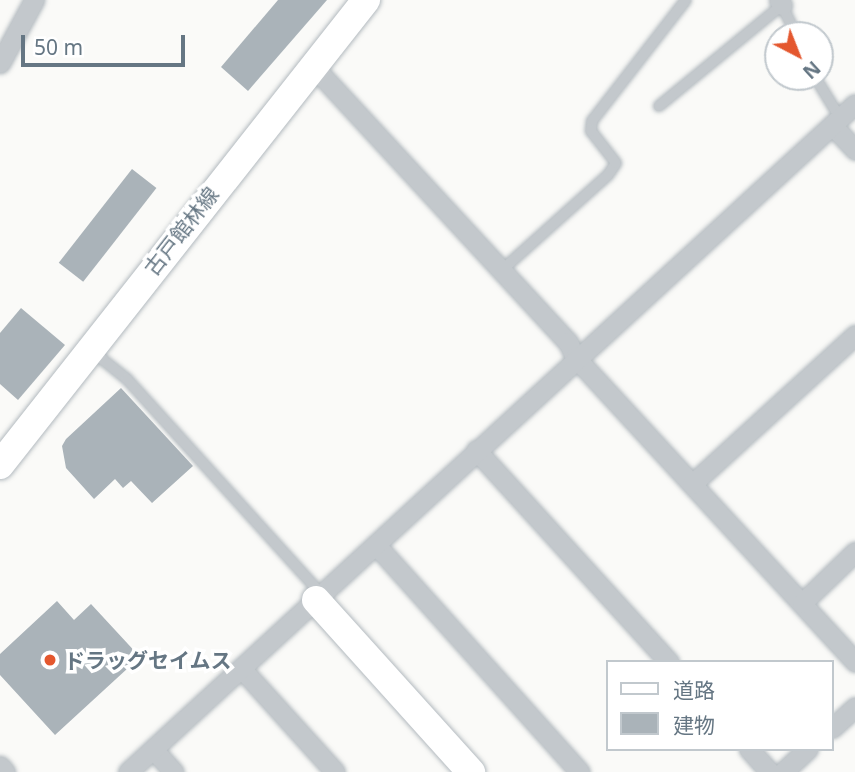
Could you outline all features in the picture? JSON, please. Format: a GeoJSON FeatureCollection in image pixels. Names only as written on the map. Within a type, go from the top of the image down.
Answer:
{"type":"FeatureCollection","features":[{"type":"Feature","properties":{"kind":"main road","name":"古戸館林線"},"geometry":{"type":"LineString","coordinates":[[0,465],[88,348],[366,0]]}},
{"type":"Feature","properties":{"kind":"main road"},"geometry":{"type":"LineString","coordinates":[[319,597],[471,772]]}},
{"type":"Feature","properties":{"kind":"street"},"geometry":{"type":"LineString","coordinates":[[0,63],[34,0]]}},
{"type":"Feature","properties":{"kind":"street"},"geometry":{"type":"LineString","coordinates":[[312,65],[568,342],[575,357],[855,662]]}},
{"type":"Feature","properties":{"kind":"street"},"geometry":{"type":"LineString","coordinates":[[128,772],[575,357],[855,104]]}},
{"type":"Feature","properties":{"kind":"street"},"geometry":{"type":"LineString","coordinates":[[836,122],[855,150]]}},
{"type":"Feature","properties":{"kind":"street"},"geometry":{"type":"LineString","coordinates":[[692,484],[855,335]]}},
{"type":"Feature","properties":{"kind":"street"},"geometry":{"type":"LineString","coordinates":[[476,450],[667,660]]}},
{"type":"Feature","properties":{"kind":"street"},"geometry":{"type":"LineString","coordinates":[[376,544],[580,772]]}},
{"type":"Feature","properties":{"kind":"street"},"geometry":{"type":"LineString","coordinates":[[802,603],[855,552]]}},
{"type":"Feature","properties":{"kind":"street"},"geometry":{"type":"LineString","coordinates":[[241,668],[335,772]]}},
{"type":"Feature","properties":{"kind":"street"},"geometry":{"type":"LineString","coordinates":[[834,726],[855,707]]}},
{"type":"Feature","properties":{"kind":"street"},"geometry":{"type":"LineString","coordinates":[[153,749],[174,772]]}},
{"type":"Feature","properties":{"kind":"street"},"geometry":{"type":"LineString","coordinates":[[752,751],[770,772]]}},
{"type":"Feature","properties":{"kind":"street"},"geometry":{"type":"LineString","coordinates":[[783,772],[806,751]]}},
{"type":"Feature","properties":{"kind":"street"},"geometry":{"type":"LineString","coordinates":[[0,766],[5,772]]}},
{"type":"Feature","properties":{"kind":"lane"},"geometry":{"type":"LineString","coordinates":[[502,270],[612,169],[616,163],[591,131],[592,121],[686,0]]}},
{"type":"Feature","properties":{"kind":"lane"},"geometry":{"type":"LineString","coordinates":[[659,106],[781,2],[790,21]]}},
{"type":"Feature","properties":{"kind":"lane"},"geometry":{"type":"LineString","coordinates":[[822,91],[836,122]]}},
{"type":"Feature","properties":{"kind":"lane"},"geometry":{"type":"LineString","coordinates":[[88,348],[127,379],[319,597]]}},
{"type":"Feature","properties":{"kind":"building"},"geometry":{"type":"Polygon","coordinates":[[[278,0],[327,0],[248,91],[221,67],[278,0]]]}},
{"type":"Feature","properties":{"kind":"building"},"geometry":{"type":"Polygon","coordinates":[[[132,169],[156,188],[83,282],[59,263],[132,169]]]}},
{"type":"Feature","properties":{"kind":"building"},"geometry":{"type":"Polygon","coordinates":[[[21,308],[65,345],[18,400],[0,384],[0,333],[21,308]]]}},
{"type":"Feature","properties":{"kind":"building"},"geometry":{"type":"Polygon","coordinates":[[[121,388],[193,466],[152,503],[131,481],[123,488],[115,479],[94,499],[66,468],[62,446],[66,439],[121,388]]]}},
{"type":"Feature","properties":{"kind":"building"},"geometry":{"type":"Polygon","coordinates":[[[57,601],[74,620],[91,604],[140,657],[55,735],[0,675],[0,654],[57,601]]]}},
{"type":"Feature","properties":{"kind":"place","name":"ドラッグセイムス"},"geometry":{"type":"Point","coordinates":[50,660]}}]}
